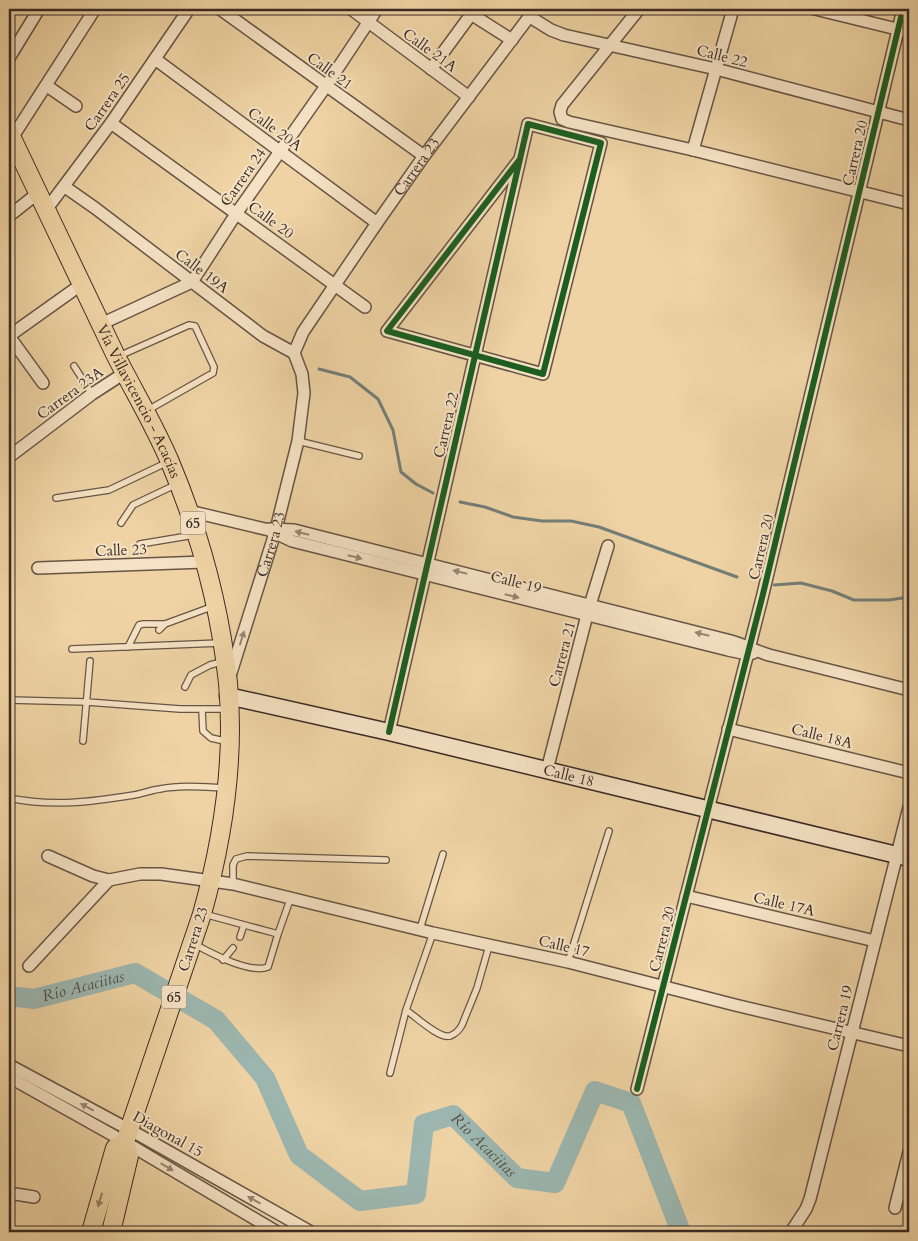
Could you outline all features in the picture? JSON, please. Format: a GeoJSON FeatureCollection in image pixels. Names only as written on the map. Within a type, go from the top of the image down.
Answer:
{"type":"FeatureCollection","features":[{"type":"Feature","properties":{"kind":"main road","name":"Vía Villavicencio - Acacías"},"geometry":{"type":"LineString","coordinates":[[10,135],[101,324],[146,410],[170,461],[189,512],[215,606],[225,661],[228,697]]}},
{"type":"Feature","properties":{"kind":"main road","name":"Carrera 23"},"geometry":{"type":"LineString","coordinates":[[111,1232],[129,1156],[128,1136],[212,880],[227,788],[228,697]]}},
{"type":"Feature","properties":{"kind":"main road","name":"Carrera 23"},"geometry":{"type":"LineString","coordinates":[[92,1232],[115,1148],[128,1136]]}},
{"type":"Feature","properties":{"kind":"street"},"geometry":{"type":"LineString","coordinates":[[9,58],[39,9]]}},
{"type":"Feature","properties":{"kind":"street"},"geometry":{"type":"LineString","coordinates":[[10,135],[47,86],[96,9]]}},
{"type":"Feature","properties":{"kind":"street","name":"Carrera 25"},"geometry":{"type":"LineString","coordinates":[[46,210],[111,123],[189,9]]}},
{"type":"Feature","properties":{"kind":"street","name":"Calle 21"},"geometry":{"type":"LineString","coordinates":[[220,9],[424,156]]}},
{"type":"Feature","properties":{"kind":"street","name":"Calle 21A"},"geometry":{"type":"LineString","coordinates":[[350,9],[469,96]]}},
{"type":"Feature","properties":{"kind":"street","name":"Carrera 24"},"geometry":{"type":"LineString","coordinates":[[192,282],[236,214],[326,86],[377,9]]}},
{"type":"Feature","properties":{"kind":"street"},"geometry":{"type":"LineString","coordinates":[[639,9],[562,105],[560,112],[562,119],[909,204]]}},
{"type":"Feature","properties":{"kind":"street"},"geometry":{"type":"LineString","coordinates":[[692,150],[733,9]]}},
{"type":"Feature","properties":{"kind":"street"},"geometry":{"type":"LineString","coordinates":[[815,9],[904,31]]}},
{"type":"Feature","properties":{"kind":"street","name":"Carrera 20"},"geometry":{"type":"LineString","coordinates":[[636,1089],[728,729],[752,651],[877,112],[904,31],[903,9]]}},
{"type":"Feature","properties":{"kind":"street"},"geometry":{"type":"LineString","coordinates":[[432,69],[473,12],[512,40]]}},
{"type":"Feature","properties":{"kind":"street","name":"Calle 22"},"geometry":{"type":"LineString","coordinates":[[532,13],[551,30],[716,69],[909,120]]}},
{"type":"Feature","properties":{"kind":"street","name":"Carrera 23"},"geometry":{"type":"LineString","coordinates":[[228,697],[298,441],[304,393],[302,374],[294,353],[303,332],[376,223],[424,156],[532,13]]}},
{"type":"Feature","properties":{"kind":"street","name":"Calle 20A"},"geometry":{"type":"LineString","coordinates":[[155,59],[376,223]]}},
{"type":"Feature","properties":{"kind":"street"},"geometry":{"type":"LineString","coordinates":[[47,86],[76,106]]}},
{"type":"Feature","properties":{"kind":"street","name":"Calle 20"},"geometry":{"type":"LineString","coordinates":[[111,123],[365,307]]}},
{"type":"Feature","properties":{"kind":"street","name":"Carrera 22"},"geometry":{"type":"LineString","coordinates":[[389,732],[475,355],[528,124],[601,143],[542,374],[475,355]]}},
{"type":"Feature","properties":{"kind":"street"},"geometry":{"type":"LineString","coordinates":[[475,355],[388,331],[520,159]]}},
{"type":"Feature","properties":{"kind":"street","name":"Calle 19A"},"geometry":{"type":"LineString","coordinates":[[65,187],[263,336],[294,353]]}},
{"type":"Feature","properties":{"kind":"street"},"geometry":{"type":"LineString","coordinates":[[9,216],[38,193]]}},
{"type":"Feature","properties":{"kind":"street"},"geometry":{"type":"LineString","coordinates":[[101,324],[192,282]]}},
{"type":"Feature","properties":{"kind":"street"},"geometry":{"type":"LineString","coordinates":[[43,383],[9,335],[82,284]]}},
{"type":"Feature","properties":{"kind":"street","name":"Carrera 23A"},"geometry":{"type":"LineString","coordinates":[[9,457],[92,394],[126,372]]}},
{"type":"Feature","properties":{"kind":"street","name":"Calle 19"},"geometry":{"type":"LineString","coordinates":[[189,512],[273,530],[292,541],[426,570],[909,690]]}},
{"type":"Feature","properties":{"kind":"street","name":"Carrera 21"},"geometry":{"type":"LineString","coordinates":[[547,770],[589,610],[608,546]]}},
{"type":"Feature","properties":{"kind":"street","name":"Calle 23"},"geometry":{"type":"LineString","coordinates":[[38,568],[204,562]]}},
{"type":"Feature","properties":{"kind":"street","name":"Calle 18"},"geometry":{"type":"LineString","coordinates":[[228,697],[389,732],[903,857]]}},
{"type":"Feature","properties":{"kind":"street","name":"Calle 18A"},"geometry":{"type":"LineString","coordinates":[[728,729],[909,773]]}},
{"type":"Feature","properties":{"kind":"street","name":"Carrera 19"},"geometry":{"type":"LineString","coordinates":[[791,1232],[806,1209],[810,1199],[875,941],[903,857],[909,807]]}},
{"type":"Feature","properties":{"kind":"street"},"geometry":{"type":"LineString","coordinates":[[29,966],[108,880],[93,876],[48,856]]}},
{"type":"Feature","properties":{"kind":"street","name":"Calle 17"},"geometry":{"type":"LineString","coordinates":[[108,880],[140,874],[161,874],[233,884],[488,946],[568,962],[662,987],[909,1046]]}},
{"type":"Feature","properties":{"kind":"street","name":"Calle 17A"},"geometry":{"type":"LineString","coordinates":[[686,896],[875,941]]}},
{"type":"Feature","properties":{"kind":"street","name":"Diagonal 15"},"geometry":{"type":"LineString","coordinates":[[9,1065],[128,1136],[206,1190],[278,1232]]}},
{"type":"Feature","properties":{"kind":"street","name":"Diagonal 15"},"geometry":{"type":"LineString","coordinates":[[9,1076],[214,1177],[312,1232]]}},
{"type":"Feature","properties":{"kind":"street"},"geometry":{"type":"LineString","coordinates":[[895,1208],[909,1152]]}},
{"type":"Feature","properties":{"kind":"street"},"geometry":{"type":"LineString","coordinates":[[206,1190],[214,1177]]}},
{"type":"Feature","properties":{"kind":"street"},"geometry":{"type":"LineString","coordinates":[[9,1192],[34,1197]]}},
{"type":"Feature","properties":{"kind":"street"},"geometry":{"type":"LineString","coordinates":[[278,1232],[284,1217]]}},
{"type":"Feature","properties":{"kind":"lane"},"geometry":{"type":"LineString","coordinates":[[117,356],[188,325],[195,326],[214,367],[212,373],[146,410]]}},
{"type":"Feature","properties":{"kind":"lane"},"geometry":{"type":"LineString","coordinates":[[74,366],[92,394]]}},
{"type":"Feature","properties":{"kind":"lane"},"geometry":{"type":"LineString","coordinates":[[298,441],[359,456]]}},
{"type":"Feature","properties":{"kind":"lane"},"geometry":{"type":"LineString","coordinates":[[56,498],[108,490],[170,461]]}},
{"type":"Feature","properties":{"kind":"lane"},"geometry":{"type":"LineString","coordinates":[[122,523],[133,505],[178,483]]}},
{"type":"Feature","properties":{"kind":"lane"},"geometry":{"type":"LineString","coordinates":[[140,544],[196,535]]}},
{"type":"Feature","properties":{"kind":"lane"},"geometry":{"type":"LineString","coordinates":[[128,647],[139,625],[165,624],[215,606]]}},
{"type":"Feature","properties":{"kind":"lane"},"geometry":{"type":"LineString","coordinates":[[160,630],[165,624]]}},
{"type":"Feature","properties":{"kind":"lane"},"geometry":{"type":"LineString","coordinates":[[72,649],[154,644],[222,643]]}},
{"type":"Feature","properties":{"kind":"lane"},"geometry":{"type":"LineString","coordinates":[[84,741],[90,661]]}},
{"type":"Feature","properties":{"kind":"lane"},"geometry":{"type":"LineString","coordinates":[[184,687],[191,675],[210,665],[225,661]]}},
{"type":"Feature","properties":{"kind":"lane"},"geometry":{"type":"LineString","coordinates":[[9,700],[87,702],[202,710],[228,697]]}},
{"type":"Feature","properties":{"kind":"lane"},"geometry":{"type":"LineString","coordinates":[[180,709],[181,702]]}},
{"type":"Feature","properties":{"kind":"lane"},"geometry":{"type":"LineString","coordinates":[[202,710],[203,730],[211,738],[229,742]]}},
{"type":"Feature","properties":{"kind":"lane"},"geometry":{"type":"LineString","coordinates":[[9,798],[32,803],[64,804],[135,795],[160,789],[190,787],[227,788]]}},
{"type":"Feature","properties":{"kind":"lane"},"geometry":{"type":"LineString","coordinates":[[568,962],[609,831]]}},
{"type":"Feature","properties":{"kind":"lane"},"geometry":{"type":"LineString","coordinates":[[420,929],[443,854]]}},
{"type":"Feature","properties":{"kind":"lane"},"geometry":{"type":"LineString","coordinates":[[233,884],[233,865],[236,859],[246,856],[386,860]]}},
{"type":"Feature","properties":{"kind":"lane"},"geometry":{"type":"LineString","coordinates":[[192,945],[223,960],[259,969],[268,967],[291,897]]}},
{"type":"Feature","properties":{"kind":"lane"},"geometry":{"type":"LineString","coordinates":[[202,914],[278,934]]}},
{"type":"Feature","properties":{"kind":"lane"},"geometry":{"type":"LineString","coordinates":[[240,936],[244,925]]}},
{"type":"Feature","properties":{"kind":"lane"},"geometry":{"type":"LineString","coordinates":[[390,1073],[406,1010],[433,933]]}},
{"type":"Feature","properties":{"kind":"lane"},"geometry":{"type":"LineString","coordinates":[[406,1010],[440,1035],[450,1036],[459,1030],[478,988],[488,946]]}},
{"type":"Feature","properties":{"kind":"lane"},"geometry":{"type":"LineString","coordinates":[[223,960],[233,948]]}},
{"type":"Feature","properties":{"kind":"waterway"},"geometry":{"type":"LineString","coordinates":[[319,369],[350,377],[378,399],[393,430],[401,472],[416,484],[433,493]]}},
{"type":"Feature","properties":{"kind":"waterway"},"geometry":{"type":"LineString","coordinates":[[460,502],[485,507],[513,517],[542,521],[571,521],[599,527],[737,577]]}},
{"type":"Feature","properties":{"kind":"waterway"},"geometry":{"type":"LineString","coordinates":[[774,585],[801,583],[832,591],[854,600],[889,600],[909,597]]}},
{"type":"Feature","properties":{"kind":"waterway","name":"Río Acaciitas"},"geometry":{"type":"LineString","coordinates":[[9,996],[34,999],[135,973],[216,1020],[265,1078],[299,1155],[360,1201],[416,1194],[424,1124],[453,1115],[517,1178],[555,1183],[595,1091],[631,1103],[681,1232]]}},
{"type":"Feature","properties":{"kind":"cycle path"},"geometry":{"type":"LineString","coordinates":[[637,1089],[763,594],[903,9]]}},
{"type":"Feature","properties":{"kind":"cycle path"},"geometry":{"type":"LineString","coordinates":[[389,732],[458,428],[476,352],[528,124],[601,143],[543,374],[387,331],[520,159]]}}]}
